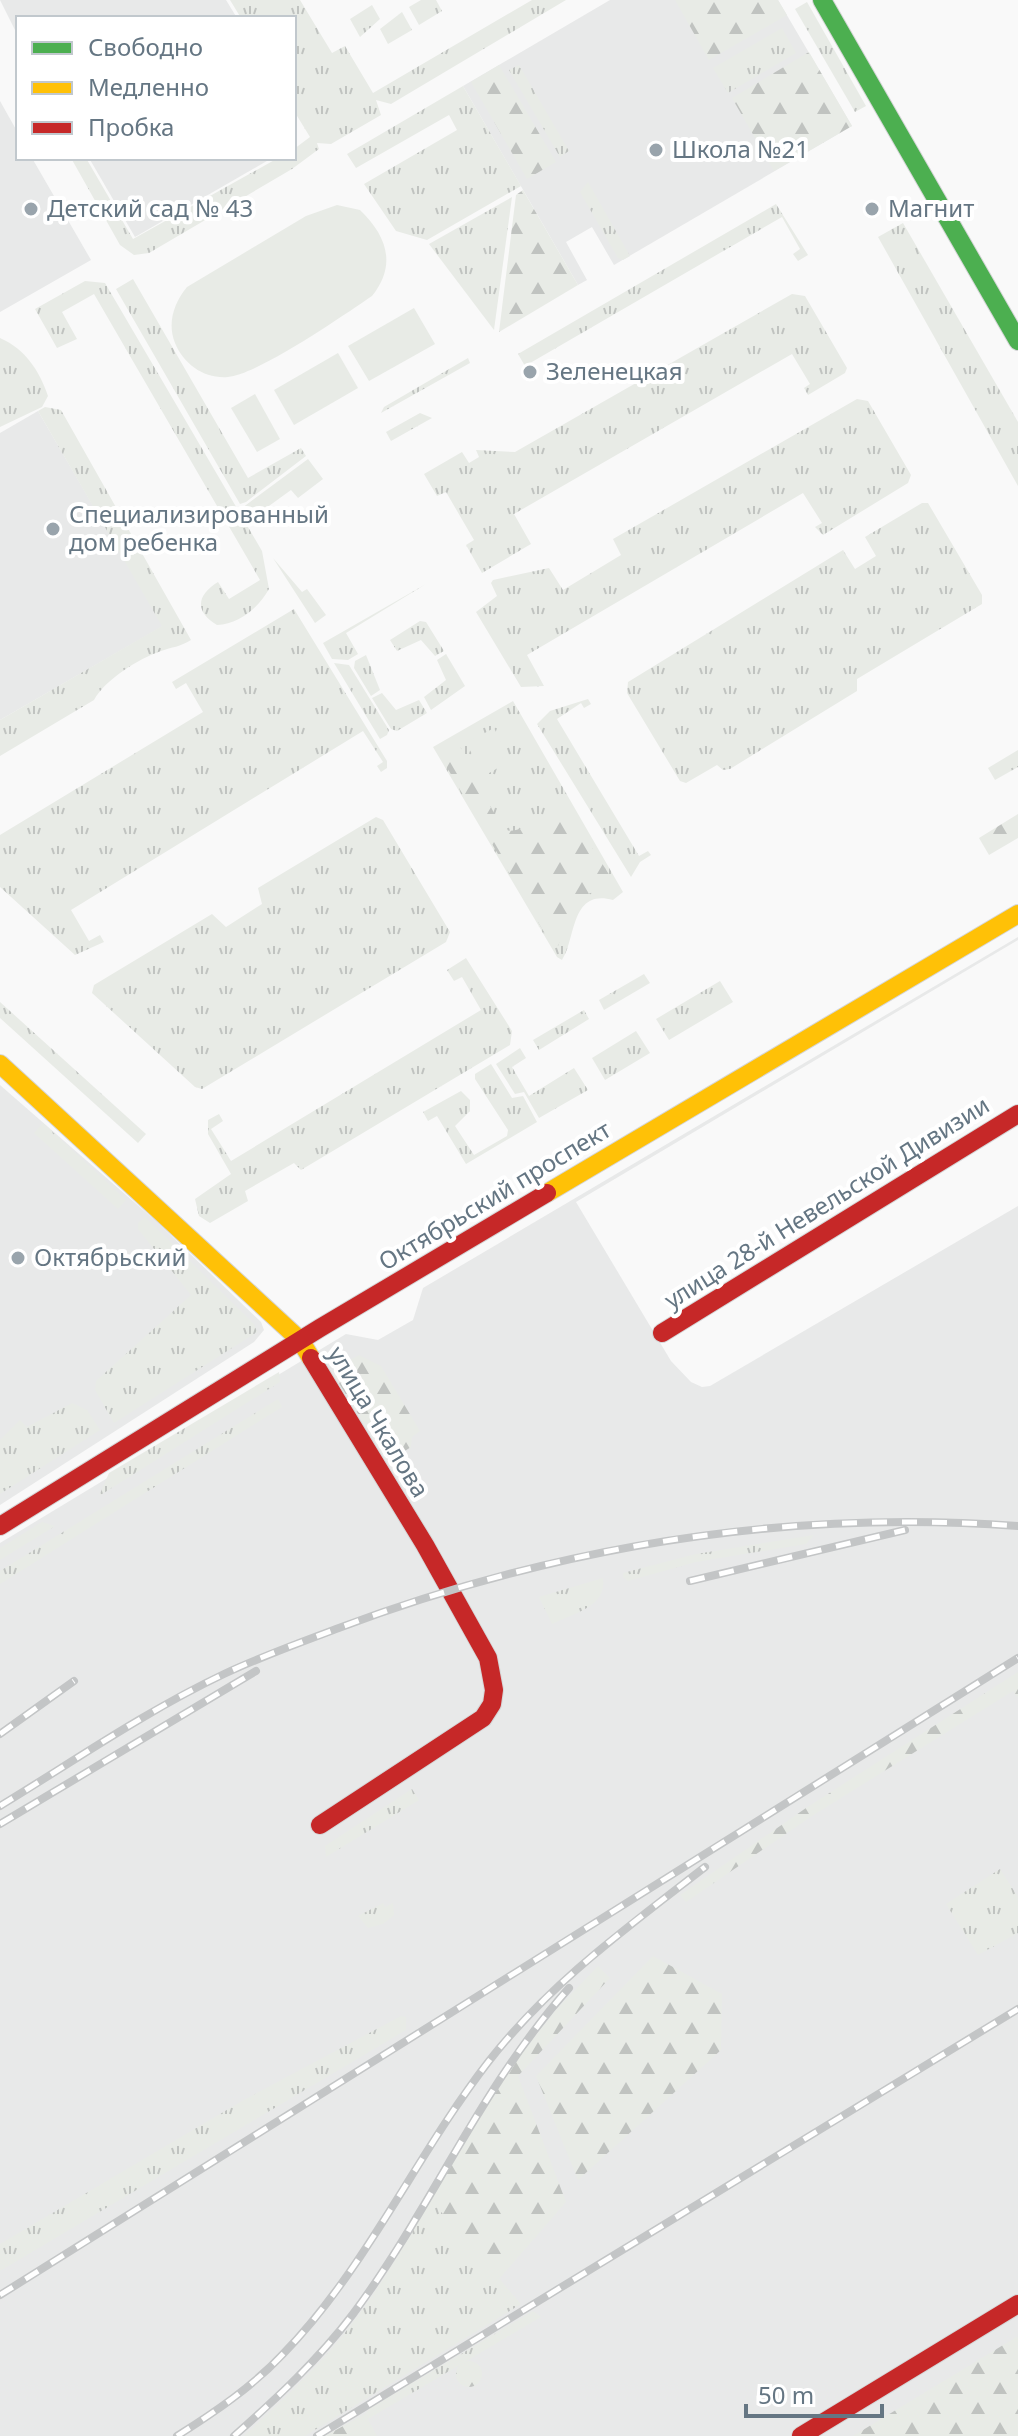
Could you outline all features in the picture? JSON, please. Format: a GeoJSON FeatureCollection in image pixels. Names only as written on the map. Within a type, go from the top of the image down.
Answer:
{"type":"FeatureCollection","features":[{"type":"Feature","properties":{"kind":"street"},"geometry":{"type":"LineString","coordinates":[[822,0],[1018,341]]}},
{"type":"Feature","properties":{"kind":"street","name":"Октябрьский проспект"},"geometry":{"type":"LineString","coordinates":[[0,1526],[300,1340],[1018,914]]}},
{"type":"Feature","properties":{"kind":"street","name":"улица Чкалова"},"geometry":{"type":"LineString","coordinates":[[0,1064],[300,1340],[468,1619],[495,1679],[490,1710],[474,1727],[320,1825]]}},
{"type":"Feature","properties":{"kind":"street","name":"улица 28-й Невельской Дивизии"},"geometry":{"type":"LineString","coordinates":[[662,1333],[1018,1114]]}},
{"type":"Feature","properties":{"kind":"street"},"geometry":{"type":"LineString","coordinates":[[801,2436],[1018,2304]]}},
{"type":"Feature","properties":{"kind":"shaded area"},"geometry":{"type":"Polygon","coordinates":[[[0,0],[226,0],[236,16],[16,16],[16,32],[0,0]]]}},
{"type":"Feature","properties":{"kind":"shaded area","name":"Школа №21"},"geometry":{"type":"Polygon","coordinates":[[[610,0],[778,0],[852,126],[614,265],[592,227],[566,242],[587,280],[578,285],[463,86],[610,0]]]}},
{"type":"Feature","properties":{"kind":"shaded area","name":"Детский сад № 43"},"geometry":{"type":"Polygon","coordinates":[[[0,101],[16,129],[16,160],[33,160],[91,260],[0,312],[0,101]]]}},
{"type":"Feature","properties":{"kind":"shaded area"},"geometry":{"type":"Polygon","coordinates":[[[90,160],[269,160],[135,237],[90,160]]]}},
{"type":"Feature","properties":{"kind":"shaded area","name":"Специализированный дом ребенка"},"geometry":{"type":"Polygon","coordinates":[[[38,411],[163,626],[0,720],[0,433],[38,411]]]}},
{"type":"Feature","properties":{"kind":"shaded area"},"geometry":{"type":"Polygon","coordinates":[[[1018,937],[1018,940],[576,1202],[671,1361],[691,1382],[702,1387],[710,1386],[1018,1206],[1018,2436],[0,2436],[0,1543],[346,1334],[378,1340],[413,1320],[423,1288],[1018,937]]]}},
{"type":"Feature","properties":{"kind":"shaded area"},"geometry":{"type":"Polygon","coordinates":[[[0,1085],[157,1222],[261,1322],[264,1330],[254,1342],[0,1505],[0,1085]]]}},
{"type":"Feature","properties":{"kind":"green space"},"geometry":{"type":"Polygon","coordinates":[[[230,0],[300,0],[332,53],[345,46],[373,93],[532,0],[566,0],[391,104],[376,100],[381,115],[331,144],[317,143],[319,149],[292,169],[149,253],[134,255],[120,245],[72,160],[87,160],[133,239],[274,160],[296,160],[296,148],[310,137],[296,114],[296,16],[240,16],[230,0]]]}},
{"type":"Feature","properties":{"kind":"green space"},"geometry":{"type":"Polygon","coordinates":[[[421,0],[436,0],[442,11],[419,25],[409,7],[421,0]]]}},
{"type":"Feature","properties":{"kind":"green space"},"geometry":{"type":"Polygon","coordinates":[[[675,0],[778,0],[787,15],[709,60],[675,0]]]}},
{"type":"Feature","properties":{"kind":"green space"},"geometry":{"type":"Polygon","coordinates":[[[807,2],[866,106],[855,112],[795,9],[807,2]]]}},
{"type":"Feature","properties":{"kind":"green space"},"geometry":{"type":"Polygon","coordinates":[[[372,5],[380,19],[360,37],[350,19],[372,5]]]}},
{"type":"Feature","properties":{"kind":"green space"},"geometry":{"type":"Polygon","coordinates":[[[402,12],[412,30],[388,44],[380,29],[402,12]]]}},
{"type":"Feature","properties":{"kind":"green space"},"geometry":{"type":"Polygon","coordinates":[[[782,28],[796,53],[728,93],[713,68],[782,28]]]}},
{"type":"Feature","properties":{"kind":"green space"},"geometry":{"type":"Polygon","coordinates":[[[809,52],[852,126],[774,171],[732,98],[809,52]]]}},
{"type":"Feature","properties":{"kind":"green space"},"geometry":{"type":"Polygon","coordinates":[[[499,65],[556,162],[527,179],[471,82],[499,65]]]}},
{"type":"Feature","properties":{"kind":"green space"},"geometry":{"type":"Polygon","coordinates":[[[519,65],[569,151],[560,157],[509,70],[519,65]]]}},
{"type":"Feature","properties":{"kind":"green space"},"geometry":{"type":"Polygon","coordinates":[[[463,86],[521,186],[427,240],[396,231],[364,184],[457,130],[449,115],[356,168],[347,154],[463,86]]]}},
{"type":"Feature","properties":{"kind":"green space"},"geometry":{"type":"Polygon","coordinates":[[[588,182],[630,256],[623,260],[618,258],[580,192],[588,182]]]}},
{"type":"Feature","properties":{"kind":"green space"},"geometry":{"type":"Polygon","coordinates":[[[523,190],[578,285],[499,332],[516,195],[523,190]]]}},
{"type":"Feature","properties":{"kind":"green space"},"geometry":{"type":"Polygon","coordinates":[[[512,197],[494,330],[429,244],[512,197]]]}},
{"type":"Feature","properties":{"kind":"green space"},"geometry":{"type":"Polygon","coordinates":[[[776,204],[808,255],[798,261],[793,254],[800,249],[782,217],[525,366],[518,354],[776,204]]]}},
{"type":"Feature","properties":{"kind":"green space"},"geometry":{"type":"Polygon","coordinates":[[[337,205],[360,210],[382,240],[386,262],[380,284],[372,296],[301,342],[242,373],[228,377],[211,376],[190,364],[175,343],[172,328],[175,306],[187,287],[306,216],[337,205]]]}},
{"type":"Feature","properties":{"kind":"green space"},"geometry":{"type":"Polygon","coordinates":[[[903,223],[1018,422],[1018,486],[878,237],[903,223]]]}},
{"type":"Feature","properties":{"kind":"green space"},"geometry":{"type":"Polygon","coordinates":[[[133,279],[248,478],[301,448],[306,456],[246,502],[240,504],[116,289],[133,279]]]}},
{"type":"Feature","properties":{"kind":"green space"},"geometry":{"type":"Polygon","coordinates":[[[85,281],[105,283],[262,551],[269,589],[260,602],[241,618],[217,625],[204,614],[202,598],[218,582],[229,599],[260,580],[94,294],[62,312],[77,339],[57,348],[35,309],[85,281]]]}},
{"type":"Feature","properties":{"kind":"green space"},"geometry":{"type":"Polygon","coordinates":[[[792,294],[805,296],[847,368],[845,373],[808,395],[804,388],[810,384],[792,354],[514,514],[531,544],[482,573],[466,545],[474,540],[446,492],[437,496],[424,474],[462,452],[469,463],[479,457],[476,450],[515,452],[792,294]]]}},
{"type":"Feature","properties":{"kind":"green space"},"geometry":{"type":"Polygon","coordinates":[[[414,308],[435,344],[369,381],[348,346],[414,308]]]}},
{"type":"Feature","properties":{"kind":"green space"},"geometry":{"type":"Polygon","coordinates":[[[0,338],[17,348],[30,361],[48,396],[42,407],[0,427],[0,338]]]}},
{"type":"Feature","properties":{"kind":"green space"},"geometry":{"type":"Polygon","coordinates":[[[338,353],[358,388],[294,425],[274,390],[338,353]]]}},
{"type":"Feature","properties":{"kind":"green space"},"geometry":{"type":"Polygon","coordinates":[[[468,358],[470,363],[381,413],[384,407],[468,358]]]}},
{"type":"Feature","properties":{"kind":"green space"},"geometry":{"type":"Polygon","coordinates":[[[255,394],[280,439],[257,452],[231,408],[255,394]]]}},
{"type":"Feature","properties":{"kind":"green space"},"geometry":{"type":"Polygon","coordinates":[[[857,399],[868,401],[911,475],[908,483],[823,535],[815,527],[822,523],[803,493],[527,655],[544,686],[521,687],[476,612],[497,596],[491,583],[493,580],[549,568],[563,590],[621,555],[613,539],[857,399]]]}},
{"type":"Feature","properties":{"kind":"green space"},"geometry":{"type":"Polygon","coordinates":[[[45,407],[61,410],[191,640],[133,664],[114,677],[94,700],[0,756],[0,720],[162,626],[38,411],[45,407]]]}},
{"type":"Feature","properties":{"kind":"green space"},"geometry":{"type":"Polygon","coordinates":[[[420,413],[432,418],[391,441],[386,432],[420,413]]]}},
{"type":"Feature","properties":{"kind":"green space"},"geometry":{"type":"Polygon","coordinates":[[[308,459],[323,479],[298,498],[291,490],[251,519],[242,508],[308,459]]]}},
{"type":"Feature","properties":{"kind":"green space"},"geometry":{"type":"Polygon","coordinates":[[[922,503],[928,503],[982,595],[982,604],[857,679],[857,691],[730,769],[723,770],[717,765],[686,783],[680,781],[627,693],[628,682],[843,550],[855,569],[876,556],[865,537],[922,503]]]}},
{"type":"Feature","properties":{"kind":"green space"},"geometry":{"type":"Polygon","coordinates":[[[273,558],[302,592],[307,589],[326,615],[315,623],[273,558]]]}},
{"type":"Feature","properties":{"kind":"green space"},"geometry":{"type":"Polygon","coordinates":[[[426,584],[346,633],[358,654],[348,660],[332,659],[323,643],[426,584]]]}},
{"type":"Feature","properties":{"kind":"green space"},"geometry":{"type":"Polygon","coordinates":[[[294,609],[387,761],[387,768],[381,772],[377,766],[383,762],[363,731],[71,910],[89,941],[100,935],[104,942],[75,955],[0,887],[0,835],[203,712],[186,683],[176,689],[172,682],[294,609]]]}},
{"type":"Feature","properties":{"kind":"green space"},"geometry":{"type":"Polygon","coordinates":[[[420,621],[426,622],[444,651],[435,656],[421,640],[397,651],[390,640],[420,621]]]}},
{"type":"Feature","properties":{"kind":"green space"},"geometry":{"type":"Polygon","coordinates":[[[446,654],[465,686],[431,710],[424,697],[446,680],[437,660],[446,654]]]}},
{"type":"Feature","properties":{"kind":"green space"},"geometry":{"type":"Polygon","coordinates":[[[366,655],[380,690],[371,696],[354,668],[355,661],[366,655]]]}},
{"type":"Feature","properties":{"kind":"green space"},"geometry":{"type":"Polygon","coordinates":[[[334,663],[349,665],[389,730],[387,735],[380,739],[334,663]]]}},
{"type":"Feature","properties":{"kind":"green space"},"geometry":{"type":"Polygon","coordinates":[[[382,693],[396,710],[419,700],[427,713],[397,731],[391,729],[372,698],[382,693]]]}},
{"type":"Feature","properties":{"kind":"green space"},"geometry":{"type":"Polygon","coordinates":[[[588,699],[591,704],[584,708],[581,703],[557,719],[639,856],[648,851],[651,855],[640,862],[631,877],[537,724],[550,711],[588,699]]]}},
{"type":"Feature","properties":{"kind":"green space"},"geometry":{"type":"Polygon","coordinates":[[[513,701],[623,892],[613,900],[599,898],[582,908],[562,960],[557,957],[433,747],[513,701]]]}},
{"type":"Feature","properties":{"kind":"green space"},"geometry":{"type":"Polygon","coordinates":[[[494,728],[500,740],[503,765],[484,776],[466,743],[494,728]]]}},
{"type":"Feature","properties":{"kind":"green space"},"geometry":{"type":"Polygon","coordinates":[[[452,739],[469,759],[491,808],[505,830],[520,829],[567,807],[613,881],[614,891],[590,893],[574,902],[558,946],[551,944],[439,754],[441,746],[452,739]]]}},
{"type":"Feature","properties":{"kind":"green space"},"geometry":{"type":"Polygon","coordinates":[[[1018,750],[1018,767],[995,780],[988,768],[1018,750]]]}},
{"type":"Feature","properties":{"kind":"green space"},"geometry":{"type":"Polygon","coordinates":[[[1018,814],[1018,838],[989,855],[979,838],[1018,814]]]}},
{"type":"Feature","properties":{"kind":"green space"},"geometry":{"type":"Polygon","coordinates":[[[376,817],[383,820],[450,932],[446,942],[202,1089],[195,1087],[92,993],[94,985],[212,914],[226,927],[262,904],[258,888],[376,817]]]}},
{"type":"Feature","properties":{"kind":"green space"},"geometry":{"type":"Polygon","coordinates":[[[466,958],[512,1031],[510,1045],[301,1170],[294,1163],[245,1191],[248,1201],[210,1223],[199,1216],[195,1199],[231,1174],[208,1134],[208,1120],[219,1114],[223,1121],[211,1129],[231,1161],[481,1010],[462,977],[454,981],[447,970],[466,958]]]}},
{"type":"Feature","properties":{"kind":"green space"},"geometry":{"type":"Polygon","coordinates":[[[644,974],[650,983],[604,1010],[599,1000],[644,974]]]}},
{"type":"Feature","properties":{"kind":"green space"},"geometry":{"type":"Polygon","coordinates":[[[720,981],[733,1002],[669,1040],[656,1019],[720,981]]]}},
{"type":"Feature","properties":{"kind":"green space"},"geometry":{"type":"Polygon","coordinates":[[[0,1002],[146,1134],[138,1143],[0,1018],[0,1002]]]}},
{"type":"Feature","properties":{"kind":"green space"},"geometry":{"type":"Polygon","coordinates":[[[584,1010],[589,1019],[539,1050],[533,1040],[584,1010]]]}},
{"type":"Feature","properties":{"kind":"green space"},"geometry":{"type":"Polygon","coordinates":[[[636,1031],[650,1053],[605,1080],[592,1058],[636,1031]]]}},
{"type":"Feature","properties":{"kind":"green space"},"geometry":{"type":"Polygon","coordinates":[[[520,1048],[526,1058],[512,1067],[529,1096],[574,1068],[588,1090],[539,1118],[524,1092],[515,1094],[496,1064],[520,1048]]]}},
{"type":"Feature","properties":{"kind":"green space"},"geometry":{"type":"Polygon","coordinates":[[[491,1064],[512,1098],[523,1096],[537,1122],[466,1164],[437,1116],[428,1121],[423,1112],[461,1091],[470,1100],[470,1111],[455,1126],[474,1155],[507,1136],[508,1130],[475,1079],[475,1074],[491,1064]]]}},
{"type":"Feature","properties":{"kind":"green space"},"geometry":{"type":"Polygon","coordinates":[[[43,1123],[126,1200],[118,1209],[34,1133],[43,1123]]]}},
{"type":"Feature","properties":{"kind":"green space"},"geometry":{"type":"Polygon","coordinates":[[[145,1217],[254,1324],[257,1332],[114,1423],[95,1390],[96,1381],[191,1295],[138,1229],[138,1223],[145,1217]]]}},
{"type":"Feature","properties":{"kind":"green space"},"geometry":{"type":"Polygon","coordinates":[[[359,1355],[381,1366],[420,1431],[412,1437],[411,1447],[388,1462],[335,1377],[336,1368],[359,1355]]]}},
{"type":"Feature","properties":{"kind":"green space"},"geometry":{"type":"Polygon","coordinates":[[[279,1372],[280,1382],[99,1496],[109,1473],[279,1372]]]}},
{"type":"Feature","properties":{"kind":"green space"},"geometry":{"type":"Polygon","coordinates":[[[278,1399],[282,1407],[0,1584],[0,1571],[278,1399]]]}},
{"type":"Feature","properties":{"kind":"green space"},"geometry":{"type":"Polygon","coordinates":[[[72,1403],[87,1410],[100,1430],[0,1494],[0,1440],[20,1420],[27,1427],[72,1403]]]}},
{"type":"Feature","properties":{"kind":"green space"},"geometry":{"type":"Polygon","coordinates":[[[42,1522],[55,1526],[0,1560],[0,1548],[42,1522]]]}},
{"type":"Feature","properties":{"kind":"green space"},"geometry":{"type":"Polygon","coordinates":[[[814,1535],[806,1544],[696,1562],[628,1581],[623,1577],[623,1573],[696,1554],[814,1535]]]}},
{"type":"Feature","properties":{"kind":"green space"},"geometry":{"type":"Polygon","coordinates":[[[603,1578],[600,1596],[594,1602],[552,1624],[539,1597],[603,1578]]]}},
{"type":"Feature","properties":{"kind":"green space"},"geometry":{"type":"Polygon","coordinates":[[[1018,1672],[1018,1698],[1013,1691],[812,1816],[686,1902],[680,1895],[806,1808],[1018,1672]]]}},
{"type":"Feature","properties":{"kind":"green space"},"geometry":{"type":"Polygon","coordinates":[[[412,1789],[419,1800],[326,1857],[325,1846],[412,1789]]]}},
{"type":"Feature","properties":{"kind":"green space"},"geometry":{"type":"Polygon","coordinates":[[[1000,1869],[1018,1897],[1018,1933],[978,1955],[946,1904],[1000,1869]]]}},
{"type":"Feature","properties":{"kind":"green space"},"geometry":{"type":"Polygon","coordinates":[[[383,1903],[385,1907],[393,1903],[394,1915],[383,1924],[368,1928],[358,1916],[383,1903]]]}},
{"type":"Feature","properties":{"kind":"green space"},"geometry":{"type":"Polygon","coordinates":[[[653,1956],[722,1994],[721,2050],[578,2180],[536,2076],[653,1956]]]}},
{"type":"Feature","properties":{"kind":"green space"},"geometry":{"type":"Polygon","coordinates":[[[598,1966],[610,1978],[518,2076],[566,2202],[499,2279],[431,2200],[505,2075],[556,2010],[598,1966]]]}},
{"type":"Feature","properties":{"kind":"green space"},"geometry":{"type":"Polygon","coordinates":[[[401,2016],[406,2017],[406,2030],[0,2271],[0,2244],[242,2101],[401,2016]]]}},
{"type":"Feature","properties":{"kind":"green space"},"geometry":{"type":"Polygon","coordinates":[[[431,2200],[521,2304],[305,2436],[244,2436],[313,2369],[351,2325],[383,2280],[431,2200]]]}},
{"type":"Feature","properties":{"kind":"green space"},"geometry":{"type":"Polygon","coordinates":[[[533,2311],[541,2317],[368,2419],[365,2414],[369,2409],[533,2311]]]}},
{"type":"Feature","properties":{"kind":"green space"},"geometry":{"type":"Polygon","coordinates":[[[1018,2336],[1018,2436],[853,2436],[1018,2336]]]}},
{"type":"Feature","properties":{"kind":"green space"},"geometry":{"type":"Polygon","coordinates":[[[469,2361],[478,2365],[482,2374],[478,2383],[469,2387],[460,2383],[456,2374],[460,2365],[469,2361]]]}},
{"type":"Feature","properties":{"kind":"green space"},"geometry":{"type":"Polygon","coordinates":[[[365,2414],[377,2436],[325,2436],[365,2414]]]}},
{"type":"Feature","properties":{"kind":"railway"},"geometry":{"type":"LineString","coordinates":[[0,1806],[138,1720],[224,1674],[336,1629],[419,1600],[503,1576],[587,1555],[757,1529],[843,1523],[930,1522],[1018,1526]]}},
{"type":"Feature","properties":{"kind":"railway"},"geometry":{"type":"LineString","coordinates":[[690,1581],[905,1530]]}},
{"type":"Feature","properties":{"kind":"railway"},"geometry":{"type":"LineString","coordinates":[[0,2295],[1018,1658]]}},
{"type":"Feature","properties":{"kind":"railway"},"geometry":{"type":"LineString","coordinates":[[0,1824],[256,1671]]}},
{"type":"Feature","properties":{"kind":"railway"},"geometry":{"type":"LineString","coordinates":[[0,1734],[74,1681]]}},
{"type":"Feature","properties":{"kind":"railway"},"geometry":{"type":"LineString","coordinates":[[177,2436],[246,2388],[313,2321],[365,2249],[463,2097],[489,2061],[538,2006],[591,1957],[705,1867]]}},
{"type":"Feature","properties":{"kind":"railway"},"geometry":{"type":"LineString","coordinates":[[234,2436],[296,2378],[353,2314],[407,2233],[508,2067],[569,1988]]}},
{"type":"Feature","properties":{"kind":"railway"},"geometry":{"type":"LineString","coordinates":[[317,2436],[1018,2009]]}},
{"type":"Feature","properties":{"kind":"traffic: fast"},"geometry":{"type":"LineString","coordinates":[[822,0],[1018,341]]}},
{"type":"Feature","properties":{"kind":"traffic: slow"},"geometry":{"type":"LineString","coordinates":[[547,1193],[1018,914]]}},
{"type":"Feature","properties":{"kind":"traffic: slow"},"geometry":{"type":"LineString","coordinates":[[0,1064],[300,1340],[311,1358]]}},
{"type":"Feature","properties":{"kind":"traffic: jam"},"geometry":{"type":"LineString","coordinates":[[662,1333],[1018,1114]]}},
{"type":"Feature","properties":{"kind":"traffic: jam"},"geometry":{"type":"LineString","coordinates":[[0,1526],[320,1328],[547,1193]]}},
{"type":"Feature","properties":{"kind":"traffic: jam"},"geometry":{"type":"LineString","coordinates":[[311,1358],[425,1545],[488,1658],[494,1690],[492,1704],[483,1718],[320,1825]]}},
{"type":"Feature","properties":{"kind":"traffic: jam"},"geometry":{"type":"LineString","coordinates":[[801,2436],[1018,2304]]}},
{"type":"Feature","properties":{"kind":"place","name":"Школа №21"},"geometry":{"type":"Point","coordinates":[656,150]}},
{"type":"Feature","properties":{"kind":"place","name":"Детский сад № 43"},"geometry":{"type":"Point","coordinates":[31,209]}},
{"type":"Feature","properties":{"kind":"place","name":"Магнит"},"geometry":{"type":"Point","coordinates":[872,209]}},
{"type":"Feature","properties":{"kind":"place","name":"Зеленецкая"},"geometry":{"type":"Point","coordinates":[530,372]}},
{"type":"Feature","properties":{"kind":"place","name":"Специализированный дом ребенка"},"geometry":{"type":"Point","coordinates":[53,529]}},
{"type":"Feature","properties":{"kind":"place","name":"Октябрьский"},"geometry":{"type":"Point","coordinates":[18,1258]}}]}
